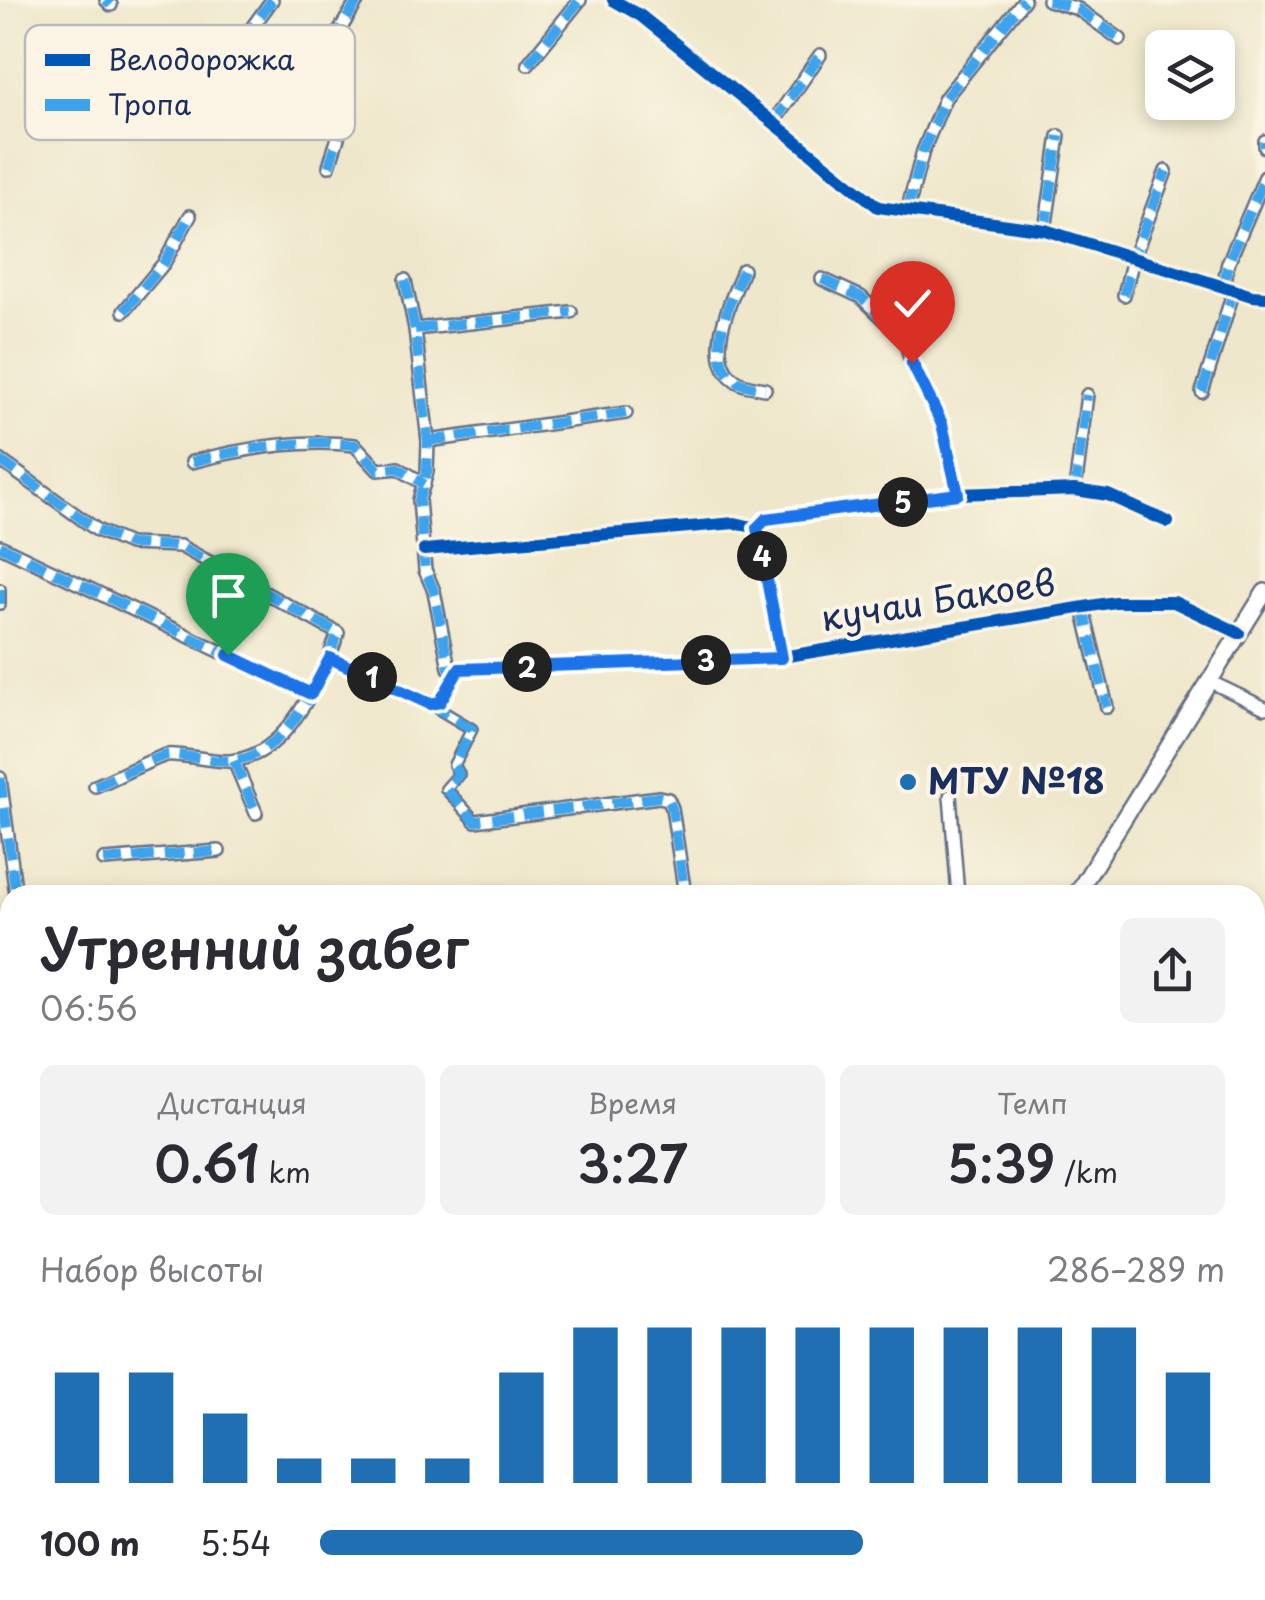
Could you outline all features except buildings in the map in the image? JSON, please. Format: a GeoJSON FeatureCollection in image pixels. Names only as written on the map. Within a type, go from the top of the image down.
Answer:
{"type":"FeatureCollection","features":[{"type":"Feature","properties":{"kind":"main road"},"geometry":{"type":"LineString","coordinates":[[1082,885],[1265,592]]}},
{"type":"Feature","properties":{"kind":"street"},"geometry":{"type":"LineString","coordinates":[[254,25],[272,0]]}},
{"type":"Feature","properties":{"kind":"street"},"geometry":{"type":"LineString","coordinates":[[343,25],[358,0]]}},
{"type":"Feature","properties":{"kind":"street"},"geometry":{"type":"LineString","coordinates":[[528,64],[580,0]]}},
{"type":"Feature","properties":{"kind":"street"},"geometry":{"type":"LineString","coordinates":[[613,0],[641,16],[878,207],[1045,230],[1265,298]]}},
{"type":"Feature","properties":{"kind":"street"},"geometry":{"type":"LineString","coordinates":[[907,212],[923,151],[945,98],[1024,0]]}},
{"type":"Feature","properties":{"kind":"street"},"geometry":{"type":"LineString","coordinates":[[1048,0],[1078,9],[1120,39]]}},
{"type":"Feature","properties":{"kind":"street"},"geometry":{"type":"LineString","coordinates":[[774,122],[820,55]]}},
{"type":"Feature","properties":{"kind":"street"},"geometry":{"type":"LineString","coordinates":[[1045,230],[1058,136]]}},
{"type":"Feature","properties":{"kind":"street"},"geometry":{"type":"LineString","coordinates":[[329,166],[337,140]]}},
{"type":"Feature","properties":{"kind":"street"},"geometry":{"type":"LineString","coordinates":[[1124,295],[1133,259],[1166,171]]}},
{"type":"Feature","properties":{"kind":"street"},"geometry":{"type":"LineString","coordinates":[[1202,392],[1229,288],[1228,263],[1265,176]]}},
{"type":"Feature","properties":{"kind":"street"},"geometry":{"type":"LineString","coordinates":[[124,311],[164,262],[190,216]]}},
{"type":"Feature","properties":{"kind":"street"},"geometry":{"type":"LineString","coordinates":[[743,270],[718,352],[724,369],[737,382],[765,389]]}},
{"type":"Feature","properties":{"kind":"street"},"geometry":{"type":"LineString","coordinates":[[822,279],[861,297],[905,339],[912,363],[942,424],[958,494]]}},
{"type":"Feature","properties":{"kind":"street"},"geometry":{"type":"LineString","coordinates":[[405,280],[428,441],[420,500],[425,570],[434,592],[449,668],[459,669],[440,702],[430,704]]}},
{"type":"Feature","properties":{"kind":"street"},"geometry":{"type":"LineString","coordinates":[[415,329],[571,312]]}},
{"type":"Feature","properties":{"kind":"street"},"geometry":{"type":"LineString","coordinates":[[1074,490],[1087,396]]}},
{"type":"Feature","properties":{"kind":"street"},"geometry":{"type":"LineString","coordinates":[[428,441],[626,413]]}},
{"type":"Feature","properties":{"kind":"street"},"geometry":{"type":"LineString","coordinates":[[192,462],[231,452],[325,441],[355,444],[378,470],[398,468],[424,484]]}},
{"type":"Feature","properties":{"kind":"street"},"geometry":{"type":"LineString","coordinates":[[0,460],[97,530],[130,544],[180,546],[338,634],[330,658],[295,721],[268,746],[234,761],[170,754],[95,786]]}},
{"type":"Feature","properties":{"kind":"street"},"geometry":{"type":"LineString","coordinates":[[757,528],[766,519],[958,494],[1074,490],[1108,495],[1168,522]]}},
{"type":"Feature","properties":{"kind":"street"},"geometry":{"type":"LineString","coordinates":[[424,550],[735,523],[757,528]]}},
{"type":"Feature","properties":{"kind":"street"},"geometry":{"type":"LineString","coordinates":[[757,528],[782,658]]}},
{"type":"Feature","properties":{"kind":"street"},"geometry":{"type":"LineString","coordinates":[[2,550],[311,694]]}},
{"type":"Feature","properties":{"kind":"street"},"geometry":{"type":"LineString","coordinates":[[0,590],[0,604]]}},
{"type":"Feature","properties":{"kind":"street","name":"кучаи Бакоев"},"geometry":{"type":"LineString","coordinates":[[459,669],[782,658],[1116,602],[1174,602],[1239,633]]}},
{"type":"Feature","properties":{"kind":"street"},"geometry":{"type":"LineString","coordinates":[[1083,608],[1107,707]]}},
{"type":"Feature","properties":{"kind":"street"},"geometry":{"type":"LineString","coordinates":[[330,658],[430,704],[472,729],[454,766],[459,774],[446,789],[475,821],[659,796],[668,799],[684,885]]}},
{"type":"Feature","properties":{"kind":"street"},"geometry":{"type":"LineString","coordinates":[[1209,682],[1265,708]]}},
{"type":"Feature","properties":{"kind":"street"},"geometry":{"type":"LineString","coordinates":[[234,761],[256,813]]}},
{"type":"Feature","properties":{"kind":"street"},"geometry":{"type":"LineString","coordinates":[[0,778],[15,885]]}},
{"type":"Feature","properties":{"kind":"street"},"geometry":{"type":"LineString","coordinates":[[950,796],[957,885]]}},
{"type":"Feature","properties":{"kind":"street"},"geometry":{"type":"LineString","coordinates":[[104,860],[219,851]]}},
{"type":"Feature","properties":{"kind":"marked path"},"geometry":{"type":"LineString","coordinates":[[106,0],[111,5]]}},
{"type":"Feature","properties":{"kind":"marked path"},"geometry":{"type":"LineString","coordinates":[[254,25],[272,0]]}},
{"type":"Feature","properties":{"kind":"marked path"},"geometry":{"type":"LineString","coordinates":[[343,25],[358,0]]}},
{"type":"Feature","properties":{"kind":"marked path"},"geometry":{"type":"LineString","coordinates":[[528,64],[580,0]]}},
{"type":"Feature","properties":{"kind":"marked path"},"geometry":{"type":"LineString","coordinates":[[907,211],[923,151],[945,98],[1024,0]]}},
{"type":"Feature","properties":{"kind":"marked path"},"geometry":{"type":"LineString","coordinates":[[1048,0],[1078,9],[1120,39]]}},
{"type":"Feature","properties":{"kind":"marked path"},"geometry":{"type":"LineString","coordinates":[[773,123],[820,55]]}},
{"type":"Feature","properties":{"kind":"marked path"},"geometry":{"type":"LineString","coordinates":[[1045,230],[1059,136]]}},
{"type":"Feature","properties":{"kind":"marked path"},"geometry":{"type":"LineString","coordinates":[[329,166],[337,140]]}},
{"type":"Feature","properties":{"kind":"marked path"},"geometry":{"type":"LineString","coordinates":[[1265,141],[1265,147]]}},
{"type":"Feature","properties":{"kind":"marked path"},"geometry":{"type":"LineString","coordinates":[[1124,295],[1133,259],[1166,171]]}},
{"type":"Feature","properties":{"kind":"marked path"},"geometry":{"type":"LineString","coordinates":[[1223,286],[1228,263],[1265,177]]}},
{"type":"Feature","properties":{"kind":"marked path"},"geometry":{"type":"LineString","coordinates":[[124,311],[164,263],[190,216]]}},
{"type":"Feature","properties":{"kind":"marked path"},"geometry":{"type":"LineString","coordinates":[[743,270],[722,327],[721,357],[725,370],[735,380],[765,389]]}},
{"type":"Feature","properties":{"kind":"marked path"},"geometry":{"type":"LineString","coordinates":[[822,279],[861,297],[905,339],[911,363],[942,424],[958,494]]}},
{"type":"Feature","properties":{"kind":"marked path"},"geometry":{"type":"LineString","coordinates":[[405,280],[428,441],[427,472],[419,500],[425,570],[434,591],[449,668],[459,669]]}},
{"type":"Feature","properties":{"kind":"marked path"},"geometry":{"type":"LineString","coordinates":[[1202,392],[1234,290]]}},
{"type":"Feature","properties":{"kind":"marked path"},"geometry":{"type":"LineString","coordinates":[[415,329],[571,312]]}},
{"type":"Feature","properties":{"kind":"marked path"},"geometry":{"type":"LineString","coordinates":[[1075,490],[1087,395]]}},
{"type":"Feature","properties":{"kind":"marked path"},"geometry":{"type":"LineString","coordinates":[[428,441],[626,413]]}},
{"type":"Feature","properties":{"kind":"marked path"},"geometry":{"type":"LineString","coordinates":[[192,462],[273,446],[355,445],[378,470],[398,468],[424,484]]}},
{"type":"Feature","properties":{"kind":"marked path"},"geometry":{"type":"LineString","coordinates":[[0,460],[97,530],[129,544],[180,546],[338,633],[329,658]]}},
{"type":"Feature","properties":{"kind":"marked path"},"geometry":{"type":"LineString","coordinates":[[757,528],[782,657]]}},
{"type":"Feature","properties":{"kind":"marked path"},"geometry":{"type":"LineString","coordinates":[[0,546],[311,695]]}},
{"type":"Feature","properties":{"kind":"marked path"},"geometry":{"type":"LineString","coordinates":[[0,589],[0,604]]}},
{"type":"Feature","properties":{"kind":"marked path"},"geometry":{"type":"LineString","coordinates":[[1083,608],[1107,707]]}},
{"type":"Feature","properties":{"kind":"marked path"},"geometry":{"type":"LineString","coordinates":[[95,786],[167,755],[230,761],[265,749],[292,723],[329,658],[430,704],[440,701],[459,669]]}},
{"type":"Feature","properties":{"kind":"marked path"},"geometry":{"type":"LineString","coordinates":[[430,704],[472,729],[454,765],[459,774],[446,789],[475,821],[659,797],[668,799],[684,885]]}},
{"type":"Feature","properties":{"kind":"marked path"},"geometry":{"type":"LineString","coordinates":[[234,761],[256,813]]}},
{"type":"Feature","properties":{"kind":"marked path"},"geometry":{"type":"LineString","coordinates":[[0,778],[15,885]]}},
{"type":"Feature","properties":{"kind":"marked path"},"geometry":{"type":"LineString","coordinates":[[104,860],[219,851]]}},
{"type":"Feature","properties":{"kind":"cycle path"},"geometry":{"type":"LineString","coordinates":[[613,0],[641,16],[878,207],[1045,230],[1265,297]]}},
{"type":"Feature","properties":{"kind":"cycle path"},"geometry":{"type":"LineString","coordinates":[[424,550],[735,523],[757,528],[766,519],[958,494],[1075,490],[1108,495],[1168,522]]}},
{"type":"Feature","properties":{"kind":"cycle path"},"geometry":{"type":"LineString","coordinates":[[459,669],[782,657],[1115,602],[1174,602],[1239,633]]}},
{"type":"Feature","properties":{"kind":"place","name":"МТУ №18"},"geometry":{"type":"Point","coordinates":[908,782]}},
{"type":"Feature","properties":{"kind":"route"},"geometry":{"type":"LineString","coordinates":[[228,655],[311,694],[330,658],[430,704],[440,702],[459,669],[782,658],[757,528],[766,519],[958,494],[942,424],[912,363]]}}]}
